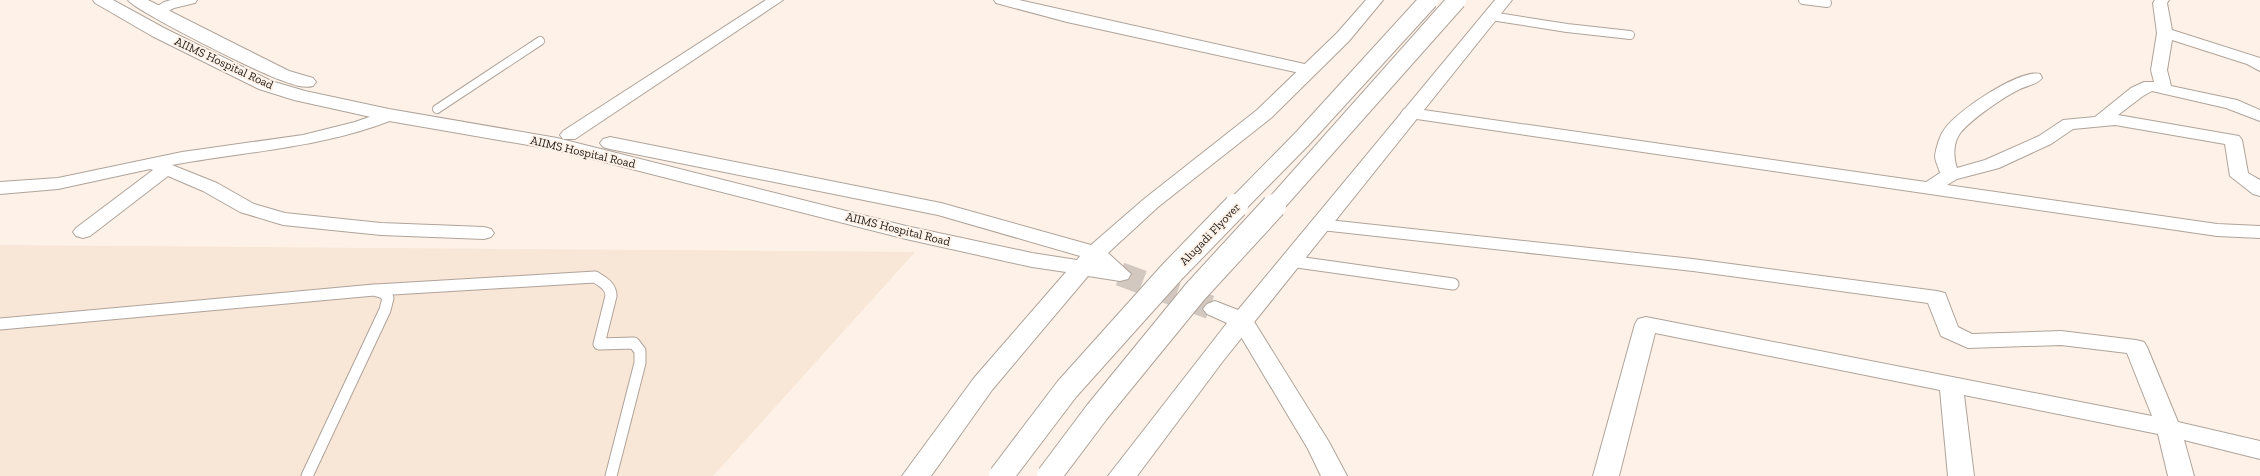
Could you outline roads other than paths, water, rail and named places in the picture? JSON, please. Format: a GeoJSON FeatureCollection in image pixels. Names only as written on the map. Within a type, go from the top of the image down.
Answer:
{"type":"FeatureCollection","features":[{"type":"Feature","properties":{"kind":"main road","name":"AIIMS Hospital Road"},"geometry":{"type":"LineString","coordinates":[[101,0],[158,32],[265,84],[301,96],[416,120],[557,144],[906,232],[1087,261]]}},
{"type":"Feature","properties":{"kind":"main road","name":"AIIMS Hospital Road"},"geometry":{"type":"LineString","coordinates":[[136,0],[156,12],[283,75],[317,85],[941,209],[1015,231],[1087,261]]}},
{"type":"Feature","properties":{"kind":"main road"},"geometry":{"type":"LineString","coordinates":[[916,476],[983,384],[1087,261],[1151,203],[1264,114],[1343,37],[1375,0]]}},
{"type":"Feature","properties":{"kind":"main road","name":"Alugadi Flyover"},"geometry":{"type":"LineString","coordinates":[[1001,476],[1067,390],[1167,278],[1302,139],[1429,0]]}},
{"type":"Feature","properties":{"kind":"main road"},"geometry":{"type":"LineString","coordinates":[[1049,476],[1096,412],[1195,292],[1331,144],[1457,0]]}},
{"type":"Feature","properties":{"kind":"main road"},"geometry":{"type":"LineString","coordinates":[[1122,476],[1242,320],[1504,0]]}},
{"type":"Feature","properties":{"kind":"main road"},"geometry":{"type":"LineString","coordinates":[[416,120],[436,109]]}},
{"type":"Feature","properties":{"kind":"main road"},"geometry":{"type":"LineString","coordinates":[[1215,309],[1242,320]]}},
{"type":"Feature","properties":{"kind":"street"},"geometry":{"type":"LineString","coordinates":[[156,12],[169,5],[190,0]]}},
{"type":"Feature","properties":{"kind":"street"},"geometry":{"type":"LineString","coordinates":[[569,135],[776,0]]}},
{"type":"Feature","properties":{"kind":"street"},"geometry":{"type":"LineString","coordinates":[[1001,0],[1309,70]]}},
{"type":"Feature","properties":{"kind":"street"},"geometry":{"type":"LineString","coordinates":[[1049,12],[1067,0]]}},
{"type":"Feature","properties":{"kind":"street"},"geometry":{"type":"LineString","coordinates":[[2162,0],[2160,3],[2165,33],[2160,70],[2164,89]]}},
{"type":"Feature","properties":{"kind":"street"},"geometry":{"type":"LineString","coordinates":[[2165,33],[2253,60],[2260,66]]}},
{"type":"Feature","properties":{"kind":"street"},"geometry":{"type":"LineString","coordinates":[[1950,176],[1944,156],[1952,131],[1985,103],[2012,86],[2034,78]]}},
{"type":"Feature","properties":{"kind":"street"},"geometry":{"type":"LineString","coordinates":[[2100,121],[2136,92],[2150,86],[2231,104],[2260,116]]}},
{"type":"Feature","properties":{"kind":"street"},"geometry":{"type":"LineString","coordinates":[[1410,113],[2217,230],[2260,232]]}},
{"type":"Feature","properties":{"kind":"street"},"geometry":{"type":"LineString","coordinates":[[0,188],[49,185],[334,135],[365,126],[390,115]]}},
{"type":"Feature","properties":{"kind":"street"},"geometry":{"type":"LineString","coordinates":[[1928,189],[1950,176],[1992,164],[2045,140],[2069,124],[2115,120],[2233,140],[2239,176],[2259,187],[2260,190]]}},
{"type":"Feature","properties":{"kind":"street"},"geometry":{"type":"LineString","coordinates":[[83,232],[159,166]]}},
{"type":"Feature","properties":{"kind":"street"},"geometry":{"type":"LineString","coordinates":[[159,166],[210,187],[247,208],[283,219],[381,229],[484,233]]}},
{"type":"Feature","properties":{"kind":"street"},"geometry":{"type":"LineString","coordinates":[[1319,225],[1693,265],[1937,298],[1949,331],[1968,341],[2061,338],[2136,347],[2169,428],[2181,476]]}},
{"type":"Feature","properties":{"kind":"street"},"geometry":{"type":"LineString","coordinates":[[1242,320],[1320,448],[1334,476]]}},
{"type":"Feature","properties":{"kind":"street"},"geometry":{"type":"LineString","coordinates":[[1606,476],[1646,324],[1951,386],[2169,428],[2260,450]]}},
{"type":"Feature","properties":{"kind":"street"},"geometry":{"type":"LineString","coordinates":[[1951,386],[1961,476]]}},
{"type":"Feature","properties":{"kind":"lane"},"geometry":{"type":"LineString","coordinates":[[1803,0],[1827,3]]}},
{"type":"Feature","properties":{"kind":"lane"},"geometry":{"type":"LineString","coordinates":[[1491,16],[1567,28],[1630,35]]}},
{"type":"Feature","properties":{"kind":"lane"},"geometry":{"type":"LineString","coordinates":[[436,109],[540,41]]}},
{"type":"Feature","properties":{"kind":"lane"},"geometry":{"type":"LineString","coordinates":[[1290,261],[1453,284]]}},
{"type":"Feature","properties":{"kind":"lane"},"geometry":{"type":"LineString","coordinates":[[0,324],[374,290],[595,277],[606,284],[611,292],[598,344],[634,343],[640,351],[640,363],[611,476]]}},
{"type":"Feature","properties":{"kind":"lane"},"geometry":{"type":"LineString","coordinates":[[307,476],[385,310],[388,298],[384,293],[374,290]]}},
{"type":"Feature","properties":{"kind":"tunnel"},"geometry":{"type":"LineString","coordinates":[[1120,274],[1215,309]]}}]}
